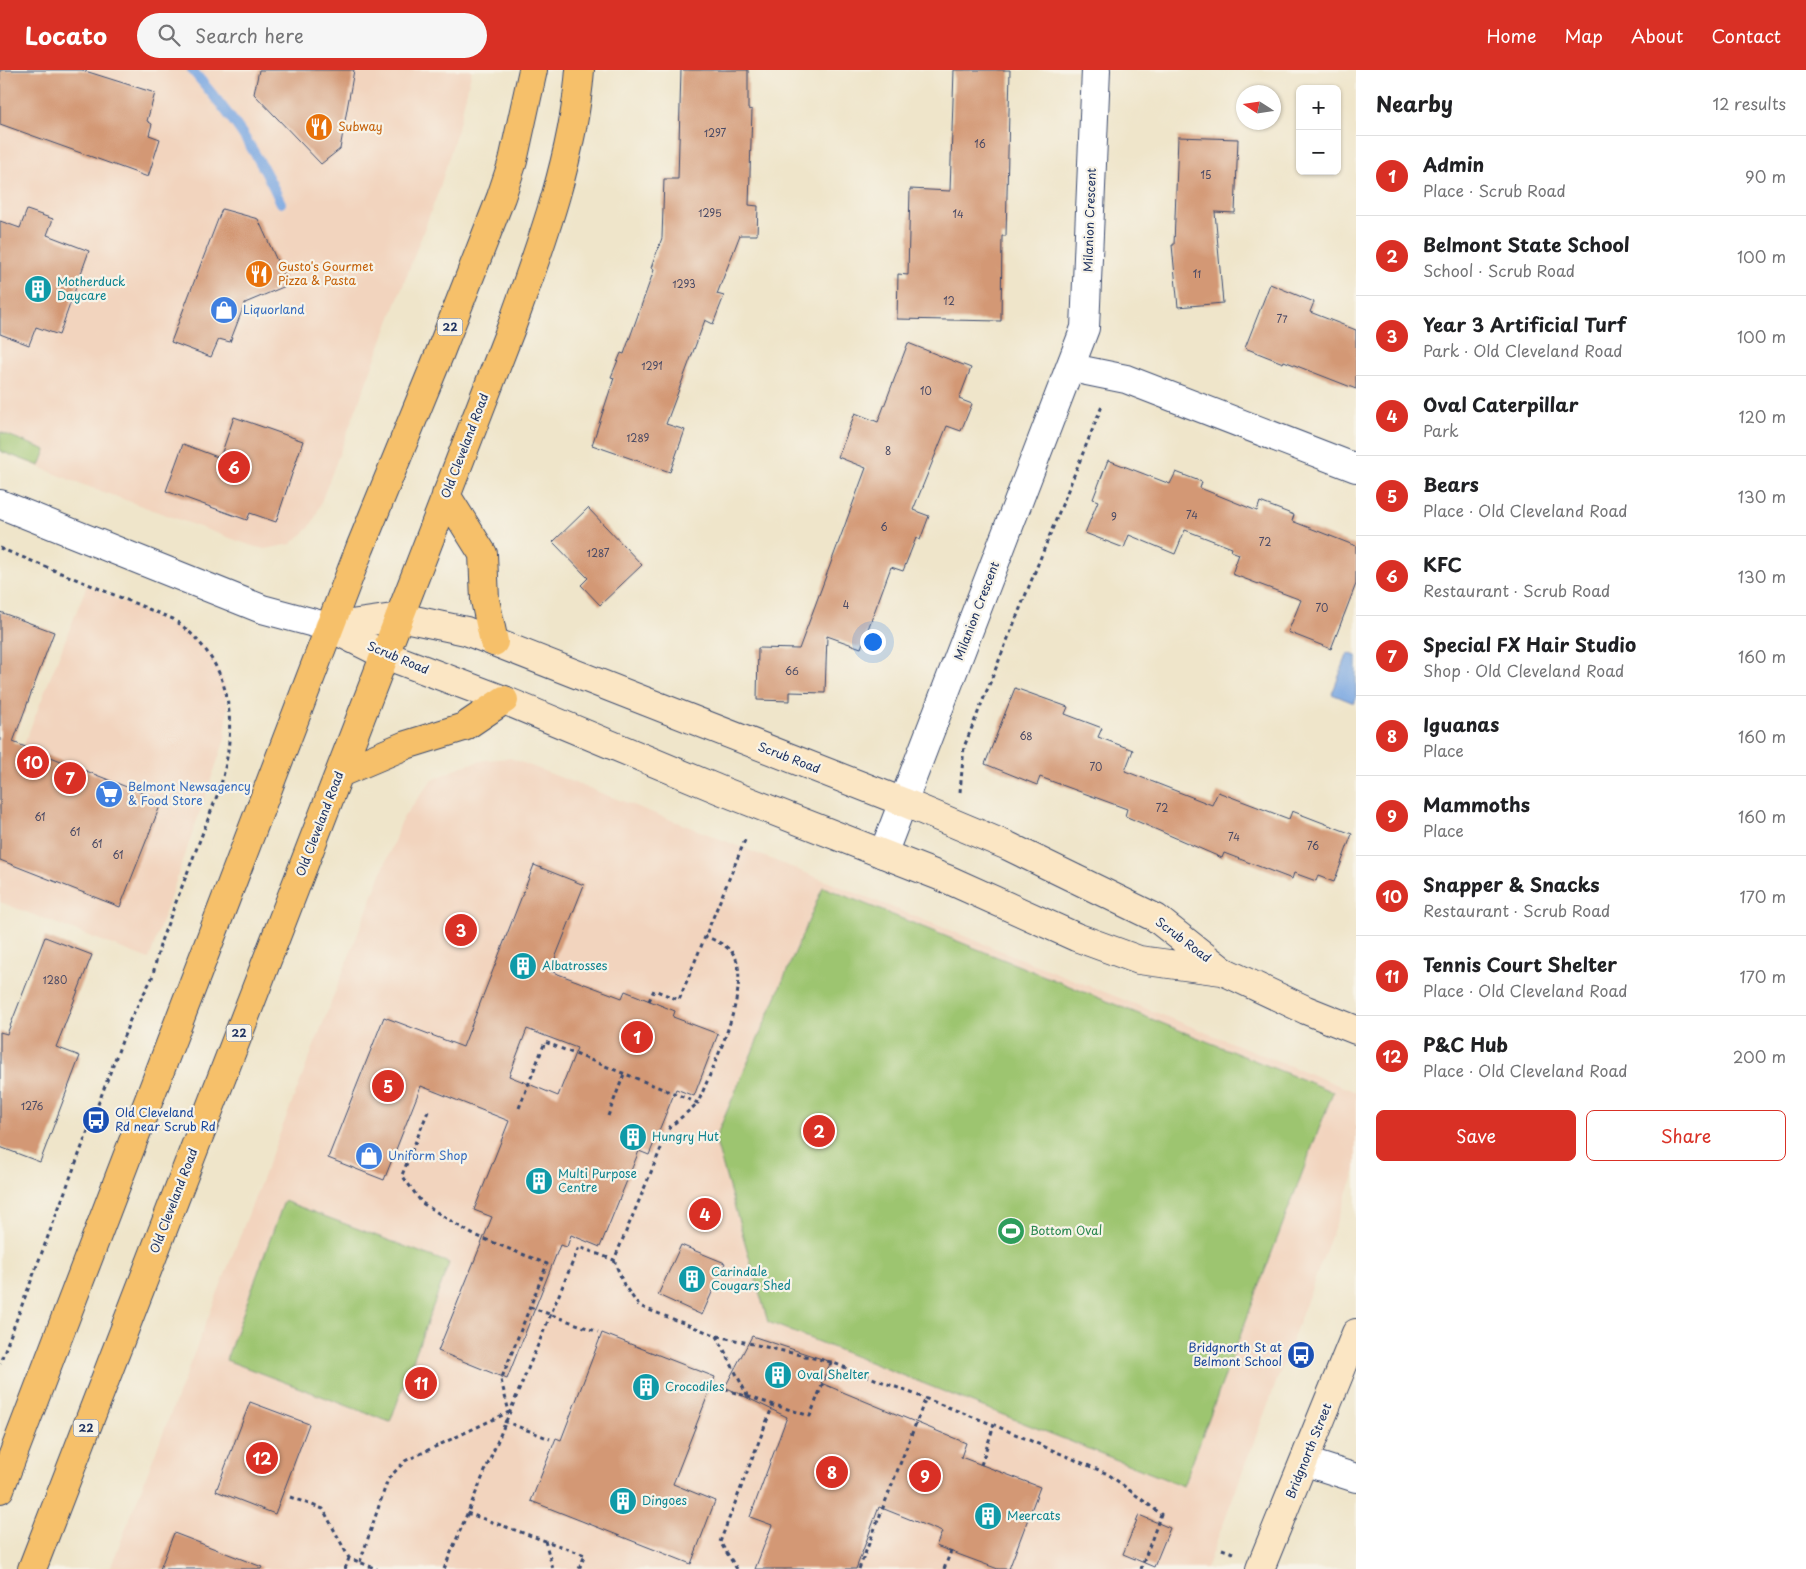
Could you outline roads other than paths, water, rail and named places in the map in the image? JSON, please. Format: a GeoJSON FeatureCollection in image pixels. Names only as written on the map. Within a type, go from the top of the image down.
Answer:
{"type":"FeatureCollection","features":[{"type":"Feature","properties":{"kind":"highway","name":"22"},"geometry":{"type":"LineString","coordinates":[[0,1489],[329,627],[501,197],[515,152],[533,70]]}},
{"type":"Feature","properties":{"kind":"highway","name":"Old Cleveland Road"},"geometry":{"type":"LineString","coordinates":[[32,1569],[511,328],[555,200],[568,142],[580,70]]}},
{"type":"Feature","properties":{"kind":"highway"},"geometry":{"type":"LineString","coordinates":[[446,495],[483,554],[485,600],[494,642]]}},
{"type":"Feature","properties":{"kind":"highway"},"geometry":{"type":"LineString","coordinates":[[340,773],[406,745],[464,727],[504,700]]}},
{"type":"Feature","properties":{"kind":"main road","name":"Scrub Road"},"geometry":{"type":"LineString","coordinates":[[329,627],[400,617],[452,627],[903,802],[1008,846],[1156,918],[1223,971],[1306,1010],[1356,1030]]}},
{"type":"Feature","properties":{"kind":"main road","name":"Scrub Road"},"geometry":{"type":"LineString","coordinates":[[329,627],[385,654],[504,700],[720,790],[1009,905],[1076,937],[1140,960],[1223,971]]}},
{"type":"Feature","properties":{"kind":"main road","name":"Bridgnorth Street"},"geometry":{"type":"LineString","coordinates":[[1260,1569],[1306,1462],[1356,1333]]}},
{"type":"Feature","properties":{"kind":"street","name":"Milanion Crescent"},"geometry":{"type":"LineString","coordinates":[[883,854],[1086,328],[1096,70]]}},
{"type":"Feature","properties":{"kind":"street"},"geometry":{"type":"LineString","coordinates":[[1072,368],[1126,379],[1356,468]]}},
{"type":"Feature","properties":{"kind":"street","name":"Scrub Road"},"geometry":{"type":"LineString","coordinates":[[0,504],[262,609],[329,627]]}},
{"type":"Feature","properties":{"kind":"street"},"geometry":{"type":"LineString","coordinates":[[1306,1462],[1356,1478]]}},
{"type":"Feature","properties":{"kind":"water"},"geometry":{"type":"Polygon","coordinates":[[[1348,653],[1356,656],[1356,698],[1354,703],[1332,694],[1348,653]]]}},
{"type":"Feature","properties":{"kind":"waterway"},"geometry":{"type":"LineString","coordinates":[[192,70],[242,133],[281,203]]}},
{"type":"Feature","properties":{"kind":"place","name":"Subway"},"geometry":{"type":"Point","coordinates":[319,127]}},
{"type":"Feature","properties":{"kind":"place","name":"Gusto's Gourmet Pizza & Pasta"},"geometry":{"type":"Point","coordinates":[259,274]}},
{"type":"Feature","properties":{"kind":"place","name":"Motherduck Daycare"},"geometry":{"type":"Point","coordinates":[38,289]}},
{"type":"Feature","properties":{"kind":"place","name":"Liquorland"},"geometry":{"type":"Point","coordinates":[224,310]}},
{"type":"Feature","properties":{"kind":"place","name":"KFC"},"geometry":{"type":"Point","coordinates":[234,467]}},
{"type":"Feature","properties":{"kind":"place","name":"Snapper & Snacks"},"geometry":{"type":"Point","coordinates":[33,762]}},
{"type":"Feature","properties":{"kind":"place","name":"Special FX Hair Studio"},"geometry":{"type":"Point","coordinates":[70,778]}},
{"type":"Feature","properties":{"kind":"place","name":"Belmont Newsagency & Food Store"},"geometry":{"type":"Point","coordinates":[109,794]}},
{"type":"Feature","properties":{"kind":"place","name":"Year 3 Artificial Turf"},"geometry":{"type":"Point","coordinates":[461,930]}},
{"type":"Feature","properties":{"kind":"place","name":"Albatrosses"},"geometry":{"type":"Point","coordinates":[523,966]}},
{"type":"Feature","properties":{"kind":"place","name":"Admin"},"geometry":{"type":"Point","coordinates":[637,1037]}},
{"type":"Feature","properties":{"kind":"place","name":"Bears"},"geometry":{"type":"Point","coordinates":[388,1086]}},
{"type":"Feature","properties":{"kind":"place","name":"Old Cleveland Rd near Scrub Rd"},"geometry":{"type":"Point","coordinates":[96,1120]}},
{"type":"Feature","properties":{"kind":"place","name":"Belmont State School"},"geometry":{"type":"Point","coordinates":[819,1131]}},
{"type":"Feature","properties":{"kind":"place","name":"Hungry Hut"},"geometry":{"type":"Point","coordinates":[633,1137]}},
{"type":"Feature","properties":{"kind":"place","name":"Uniform Shop"},"geometry":{"type":"Point","coordinates":[369,1156]}},
{"type":"Feature","properties":{"kind":"place","name":"Multi Purpose Centre"},"geometry":{"type":"Point","coordinates":[539,1181]}},
{"type":"Feature","properties":{"kind":"place","name":"Oval Caterpillar"},"geometry":{"type":"Point","coordinates":[705,1214]}},
{"type":"Feature","properties":{"kind":"place","name":"Bottom Oval"},"geometry":{"type":"Point","coordinates":[1011,1231]}},
{"type":"Feature","properties":{"kind":"place","name":"Carindale Cougars Shed"},"geometry":{"type":"Point","coordinates":[692,1279]}},
{"type":"Feature","properties":{"kind":"place","name":"Bridgnorth St at Belmont School"},"geometry":{"type":"Point","coordinates":[1301,1355]}},
{"type":"Feature","properties":{"kind":"place","name":"Oval Shelter"},"geometry":{"type":"Point","coordinates":[778,1375]}},
{"type":"Feature","properties":{"kind":"place","name":"Tennis Court Shelter"},"geometry":{"type":"Point","coordinates":[421,1383]}},
{"type":"Feature","properties":{"kind":"place","name":"Crocodiles"},"geometry":{"type":"Point","coordinates":[646,1387]}},
{"type":"Feature","properties":{"kind":"place","name":"P&C Hub"},"geometry":{"type":"Point","coordinates":[262,1458]}},
{"type":"Feature","properties":{"kind":"place","name":"Iguanas"},"geometry":{"type":"Point","coordinates":[832,1472]}},
{"type":"Feature","properties":{"kind":"place","name":"Mammoths"},"geometry":{"type":"Point","coordinates":[925,1476]}},
{"type":"Feature","properties":{"kind":"place","name":"Dingoes"},"geometry":{"type":"Point","coordinates":[623,1501]}},
{"type":"Feature","properties":{"kind":"place","name":"Meercats"},"geometry":{"type":"Point","coordinates":[988,1516]}}]}
